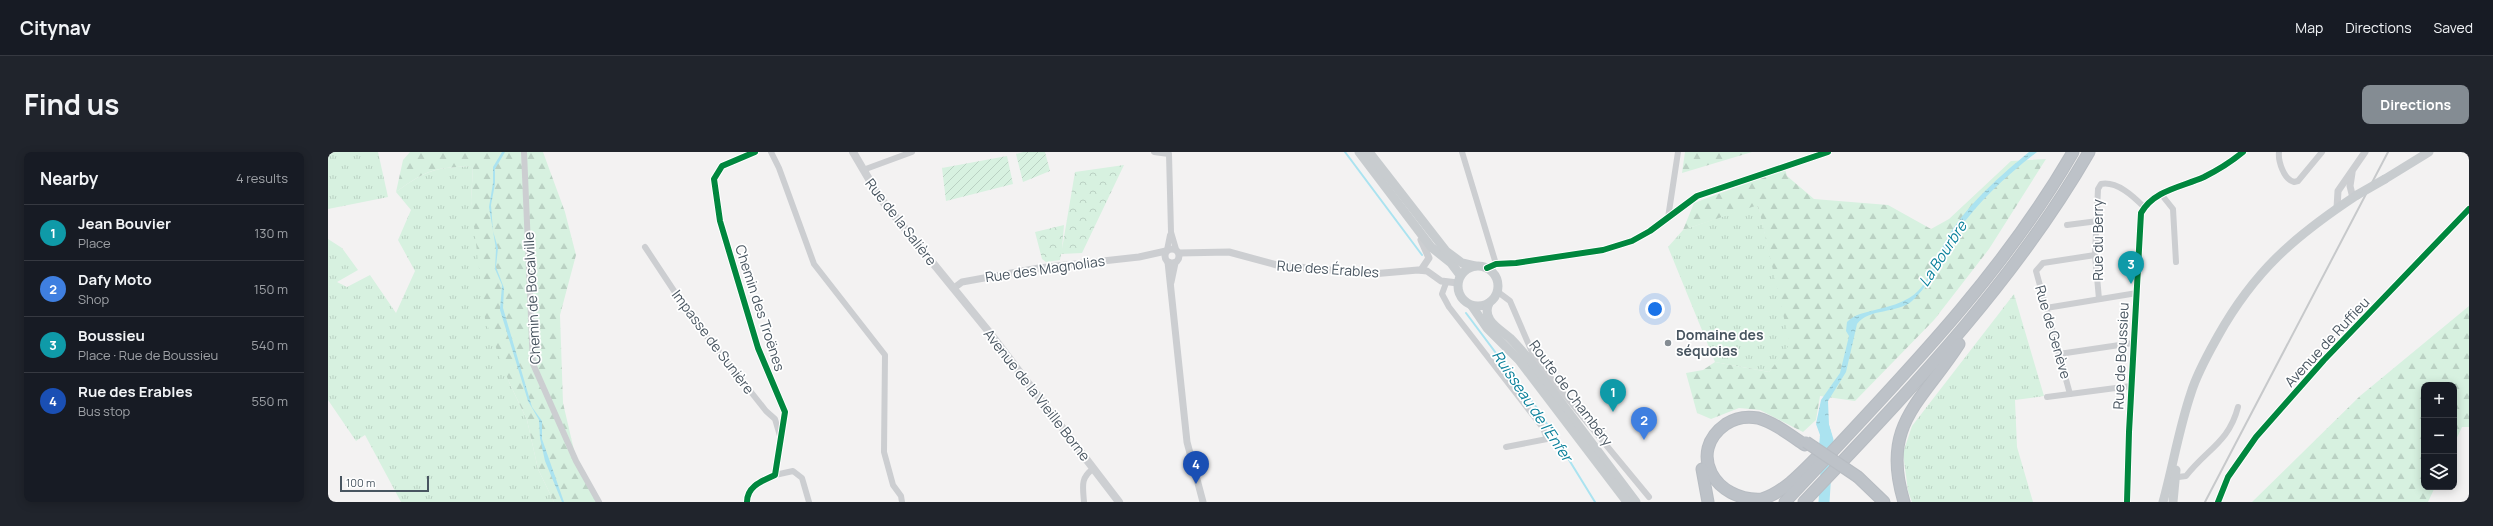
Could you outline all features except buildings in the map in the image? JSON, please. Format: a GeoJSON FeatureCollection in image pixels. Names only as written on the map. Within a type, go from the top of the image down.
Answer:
{"type":"FeatureCollection","features":[{"type":"Feature","properties":{"kind":"highway"},"geometry":{"type":"LineString","coordinates":[[1785,502],[1837,444],[1857,425],[1942,333],[2034,216],[2073,152]]}},
{"type":"Feature","properties":{"kind":"highway"},"geometry":{"type":"LineString","coordinates":[[1804,502],[1976,315],[2038,235],[2089,152]]}},
{"type":"Feature","properties":{"kind":"highway"},"geometry":{"type":"LineString","coordinates":[[1904,502],[1896,466],[1899,437],[1915,403],[1953,353],[1976,315]]}},
{"type":"Feature","properties":{"kind":"highway"},"geometry":{"type":"LineString","coordinates":[[1708,502],[1702,454],[1705,441],[1712,429],[1722,420],[1733,415],[1744,413],[1764,416],[1857,478],[1884,502]]}},
{"type":"Feature","properties":{"kind":"highway"},"geometry":{"type":"LineString","coordinates":[[1806,443],[1772,423],[1757,418],[1744,417],[1731,420],[1713,436],[1708,451],[1708,468],[1710,478],[1719,490],[1733,499],[1748,502],[1771,495],[1837,444]]}},
{"type":"Feature","properties":{"kind":"highway"},"geometry":{"type":"LineString","coordinates":[[1857,478],[1880,502]]}},
{"type":"Feature","properties":{"kind":"main road","name":"Rue de la Salière"},"geometry":{"type":"LineString","coordinates":[[853,152],[880,198],[954,288]]}},
{"type":"Feature","properties":{"kind":"main road"},"geometry":{"type":"LineString","coordinates":[[1359,152],[1431,247],[1451,263],[1459,279],[1462,298],[1472,306],[1481,306],[1489,303],[1498,292],[1498,281],[1487,268],[1462,263],[1446,251],[1369,152]]}},
{"type":"Feature","properties":{"kind":"main road"},"geometry":{"type":"LineString","coordinates":[[2172,502],[2176,457],[2190,394],[2199,370],[2235,308],[2251,284],[2280,252],[2337,208],[2429,152]]}},
{"type":"Feature","properties":{"kind":"main road"},"geometry":{"type":"LineString","coordinates":[[1459,279],[1468,268],[1475,266]]}},
{"type":"Feature","properties":{"kind":"main road","name":"Avenue de la Vieille Borne"},"geometry":{"type":"LineString","coordinates":[[954,288],[1119,502]]}},
{"type":"Feature","properties":{"kind":"main road","name":"Route de Chambéry"},"geometry":{"type":"LineString","coordinates":[[1489,303],[1488,312],[1492,323],[1509,337],[1527,357],[1636,502]]}},
{"type":"Feature","properties":{"kind":"main road","name":"Route de Chambéry"},"geometry":{"type":"LineString","coordinates":[[1472,306],[1487,328],[1518,360],[1627,502]]}},
{"type":"Feature","properties":{"kind":"main road"},"geometry":{"type":"LineString","coordinates":[[2163,502],[2173,478]]}},
{"type":"Feature","properties":{"kind":"street","name":"Chemin de Bocalville"},"geometry":{"type":"LineString","coordinates":[[524,152],[533,364],[576,462],[599,502]]}},
{"type":"Feature","properties":{"kind":"street","name":"Chemin des Troënes"},"geometry":{"type":"LineString","coordinates":[[755,152],[722,166],[714,179],[720,221],[756,341],[785,412],[775,476]]}},
{"type":"Feature","properties":{"kind":"street"},"geometry":{"type":"LineString","coordinates":[[771,152],[780,168],[814,264],[886,355],[884,452],[892,485],[901,496],[902,502]]}},
{"type":"Feature","properties":{"kind":"street"},"geometry":{"type":"LineString","coordinates":[[863,170],[912,152]]}},
{"type":"Feature","properties":{"kind":"street"},"geometry":{"type":"LineString","coordinates":[[1154,152],[1169,154],[1171,232],[1177,256],[1170,284]]}},
{"type":"Feature","properties":{"kind":"street"},"geometry":{"type":"LineString","coordinates":[[1462,152],[1496,264]]}},
{"type":"Feature","properties":{"kind":"street"},"geometry":{"type":"LineString","coordinates":[[1668,218],[1678,152]]}},
{"type":"Feature","properties":{"kind":"street"},"geometry":{"type":"LineString","coordinates":[[1487,268],[1496,264],[1603,250],[1632,241],[1668,218],[1697,196],[1828,152]]}},
{"type":"Feature","properties":{"kind":"street"},"geometry":{"type":"LineString","coordinates":[[2144,207],[2161,194],[2203,177],[2226,165],[2243,152]]}},
{"type":"Feature","properties":{"kind":"street"},"geometry":{"type":"LineString","coordinates":[[2279,152],[2279,159],[2287,178],[2294,182],[2298,181],[2322,152]]}},
{"type":"Feature","properties":{"kind":"street"},"geometry":{"type":"LineString","coordinates":[[2337,208],[2338,191],[2365,152]]}},
{"type":"Feature","properties":{"kind":"street"},"geometry":{"type":"LineString","coordinates":[[2352,171],[2350,186],[2355,197]]}},
{"type":"Feature","properties":{"kind":"street","name":"Rue du Berry"},"geometry":{"type":"LineString","coordinates":[[2099,299],[2095,255],[2098,221],[2098,189],[2101,184],[2108,183],[2124,190],[2144,207]]}},
{"type":"Feature","properties":{"kind":"street"},"geometry":{"type":"LineString","coordinates":[[2161,194],[2172,209],[2176,262]]}},
{"type":"Feature","properties":{"kind":"street","name":"Rue de Boussieu"},"geometry":{"type":"LineString","coordinates":[[2127,502],[2134,388],[2134,343],[2140,221],[2144,207]]}},
{"type":"Feature","properties":{"kind":"street","name":"Avenue de Ruffieu"},"geometry":{"type":"LineString","coordinates":[[2218,502],[2228,477],[2256,438],[2324,360],[2469,209]]}},
{"type":"Feature","properties":{"kind":"street"},"geometry":{"type":"LineString","coordinates":[[1403,211],[1426,247],[1429,258],[1421,270]]}},
{"type":"Feature","properties":{"kind":"street"},"geometry":{"type":"LineString","coordinates":[[2464,215],[2469,220]]}},
{"type":"Feature","properties":{"kind":"street"},"geometry":{"type":"LineString","coordinates":[[2067,225],[2098,221]]}},
{"type":"Feature","properties":{"kind":"street"},"geometry":{"type":"LineString","coordinates":[[1171,232],[1167,251],[1167,261],[1188,442],[1203,502]]}},
{"type":"Feature","properties":{"kind":"street","name":"Impasse de Sunière"},"geometry":{"type":"LineString","coordinates":[[645,246],[690,315],[766,411],[775,419],[781,437]]}},
{"type":"Feature","properties":{"kind":"street","name":"Rue des Magnolias"},"geometry":{"type":"LineString","coordinates":[[954,288],[962,282],[1039,268],[1139,257],[1167,251],[1177,256]]}},
{"type":"Feature","properties":{"kind":"street","name":"Rue des Érables"},"geometry":{"type":"LineString","coordinates":[[1177,256],[1196,253],[1229,252],[1272,264],[1372,274],[1421,270],[1427,271],[1446,282],[1459,279]]}},
{"type":"Feature","properties":{"kind":"street","name":"Rue de Genève"},"geometry":{"type":"LineString","coordinates":[[2070,394],[2036,271],[2043,262],[2095,255]]}},
{"type":"Feature","properties":{"kind":"street","name":"Rue des Magnolias"},"geometry":{"type":"LineString","coordinates":[[1139,257],[1167,261],[1177,256]]}},
{"type":"Feature","properties":{"kind":"street"},"geometry":{"type":"LineString","coordinates":[[1446,282],[1442,294],[1449,307],[1543,428],[1546,439],[1506,447]]}},
{"type":"Feature","properties":{"kind":"street"},"geometry":{"type":"LineString","coordinates":[[1498,292],[1510,301],[1535,359],[1649,497]]}},
{"type":"Feature","properties":{"kind":"street"},"geometry":{"type":"LineString","coordinates":[[2046,308],[2137,293]]}},
{"type":"Feature","properties":{"kind":"street"},"geometry":{"type":"LineString","coordinates":[[2059,354],[2134,343]]}},
{"type":"Feature","properties":{"kind":"street","name":"Rue de Genève"},"geometry":{"type":"LineString","coordinates":[[2047,397],[2134,388]]}},
{"type":"Feature","properties":{"kind":"street"},"geometry":{"type":"LineString","coordinates":[[2173,478],[2186,476],[2199,459],[2228,433],[2238,407]]}},
{"type":"Feature","properties":{"kind":"street"},"geometry":{"type":"LineString","coordinates":[[1084,502],[1082,480],[1093,468]]}},
{"type":"Feature","properties":{"kind":"street"},"geometry":{"type":"LineString","coordinates":[[747,502],[747,498],[755,483],[793,471],[802,478],[809,502]]}},
{"type":"Feature","properties":{"kind":"green space"},"geometry":{"type":"Polygon","coordinates":[[[332,152],[378,152],[388,197],[328,209],[328,154],[332,152]]]}},
{"type":"Feature","properties":{"kind":"green space"},"geometry":{"type":"Polygon","coordinates":[[[410,152],[543,152],[565,212],[576,255],[560,315],[563,403],[577,463],[598,502],[554,502],[538,469],[527,420],[509,382],[485,319],[471,201],[473,166],[432,171],[424,174],[396,192],[403,160],[410,152]]]}},
{"type":"Feature","properties":{"kind":"green space"},"geometry":{"type":"Polygon","coordinates":[[[1023,152],[1045,152],[1050,171],[1023,182],[1016,154],[1023,152]]]}},
{"type":"Feature","properties":{"kind":"green space"},"geometry":{"type":"Polygon","coordinates":[[[1685,152],[1752,152],[1682,173],[1685,152]]]}},
{"type":"Feature","properties":{"kind":"green space"},"geometry":{"type":"Polygon","coordinates":[[[1007,156],[1013,184],[946,201],[942,168],[1007,156]]]}},
{"type":"Feature","properties":{"kind":"green space"},"geometry":{"type":"Polygon","coordinates":[[[2046,159],[1989,249],[1934,320],[1855,401],[1820,396],[1816,420],[1803,432],[1760,410],[1739,408],[1711,419],[1697,413],[1686,373],[1703,370],[1715,362],[1769,372],[1790,344],[1758,205],[1683,230],[1694,203],[1785,169],[1787,176],[1814,199],[1888,205],[1931,229],[1949,219],[2011,161],[2046,159]]]}},
{"type":"Feature","properties":{"kind":"green space"},"geometry":{"type":"Polygon","coordinates":[[[1124,165],[1082,253],[1061,254],[1060,260],[1046,262],[1042,259],[1035,232],[1064,225],[1062,249],[1075,172],[1124,165]]]}},
{"type":"Feature","properties":{"kind":"green space"},"geometry":{"type":"Polygon","coordinates":[[[473,166],[471,201],[509,382],[527,420],[538,469],[554,502],[401,502],[365,435],[356,441],[328,400],[328,239],[342,248],[358,270],[337,282],[347,287],[370,275],[396,313],[415,271],[398,240],[411,210],[396,192],[424,174],[432,171],[473,166]]]}},
{"type":"Feature","properties":{"kind":"green space"},"geometry":{"type":"Polygon","coordinates":[[[1758,204],[1791,344],[1769,372],[1715,362],[1668,247],[1683,230],[1758,204]]]}},
{"type":"Feature","properties":{"kind":"green space"},"geometry":{"type":"Polygon","coordinates":[[[2014,294],[2044,396],[2015,400],[2017,447],[2033,502],[1912,502],[1908,491],[1903,453],[1912,426],[2014,294]]]}},
{"type":"Feature","properties":{"kind":"green space"},"geometry":{"type":"Polygon","coordinates":[[[2469,306],[2469,427],[2462,427],[2457,438],[2457,382],[2421,382],[2421,490],[2434,490],[2428,502],[2252,502],[2360,396],[2469,306]]]}},
{"type":"Feature","properties":{"kind":"water"},"geometry":{"type":"Polygon","coordinates":[[[502,152],[505,152],[495,169],[495,184],[491,205],[493,231],[489,207],[493,183],[493,167],[502,152]]]}},
{"type":"Feature","properties":{"kind":"water"},"geometry":{"type":"Polygon","coordinates":[[[2029,152],[2037,152],[2004,179],[1984,199],[1951,241],[1926,285],[1912,301],[1899,308],[1869,315],[1857,324],[1846,372],[1828,401],[1829,425],[1832,436],[1821,448],[1819,447],[1820,435],[1816,424],[1821,400],[1840,373],[1849,336],[1846,331],[1847,322],[1853,317],[1861,314],[1900,303],[1918,291],[1928,278],[1945,242],[1957,223],[1975,201],[1996,180],[2029,152]]]}},
{"type":"Feature","properties":{"kind":"water"},"geometry":{"type":"Polygon","coordinates":[[[493,231],[498,248],[496,267],[504,288],[503,308],[532,407],[542,421],[542,439],[564,502],[562,502],[545,461],[540,438],[539,420],[528,401],[500,310],[502,285],[495,269],[496,249],[493,231]]]}},
{"type":"Feature","properties":{"kind":"waterway","name":"Ruisseau de l'Enfer"},"geometry":{"type":"LineString","coordinates":[[1345,152],[1422,255]]}},
{"type":"Feature","properties":{"kind":"waterway","name":"Ruisseau de l'Enfer"},"geometry":{"type":"LineString","coordinates":[[1466,313],[1537,408],[1595,502]]}},
{"type":"Feature","properties":{"kind":"waterway","name":"La Bourbre"},"geometry":{"type":"LineString","coordinates":[[1824,427],[1828,440],[1824,502]]}},
{"type":"Feature","properties":{"kind":"railway"},"geometry":{"type":"LineString","coordinates":[[2205,502],[2388,152]]}},
{"type":"Feature","properties":{"kind":"cycle path"},"geometry":{"type":"LineString","coordinates":[[747,502],[752,488],[760,482],[775,475],[785,412],[758,348],[720,221],[714,179],[722,166],[755,152]]}},
{"type":"Feature","properties":{"kind":"cycle path"},"geometry":{"type":"LineString","coordinates":[[1487,268],[1496,264],[1516,263],[1603,250],[1632,241],[1650,231],[1697,196],[1828,152]]}},
{"type":"Feature","properties":{"kind":"cycle path"},"geometry":{"type":"LineString","coordinates":[[2127,502],[2129,432],[2141,213],[2153,199],[2161,194],[2204,177],[2224,166],[2243,152]]}},
{"type":"Feature","properties":{"kind":"cycle path"},"geometry":{"type":"LineString","coordinates":[[2218,502],[2228,477],[2256,437],[2324,360],[2469,209]]}},
{"type":"Feature","properties":{"kind":"place","name":"Boussieu"},"geometry":{"type":"Point","coordinates":[2131,284]}},
{"type":"Feature","properties":{"kind":"place","name":"Domaine des séquoias"},"geometry":{"type":"Point","coordinates":[1668,343]}},
{"type":"Feature","properties":{"kind":"place","name":"Jean Bouvier"},"geometry":{"type":"Point","coordinates":[1613,412]}},
{"type":"Feature","properties":{"kind":"place","name":"Dafy Moto"},"geometry":{"type":"Point","coordinates":[1644,440]}},
{"type":"Feature","properties":{"kind":"place","name":"Rue des Erables"},"geometry":{"type":"Point","coordinates":[1196,484]}}]}
